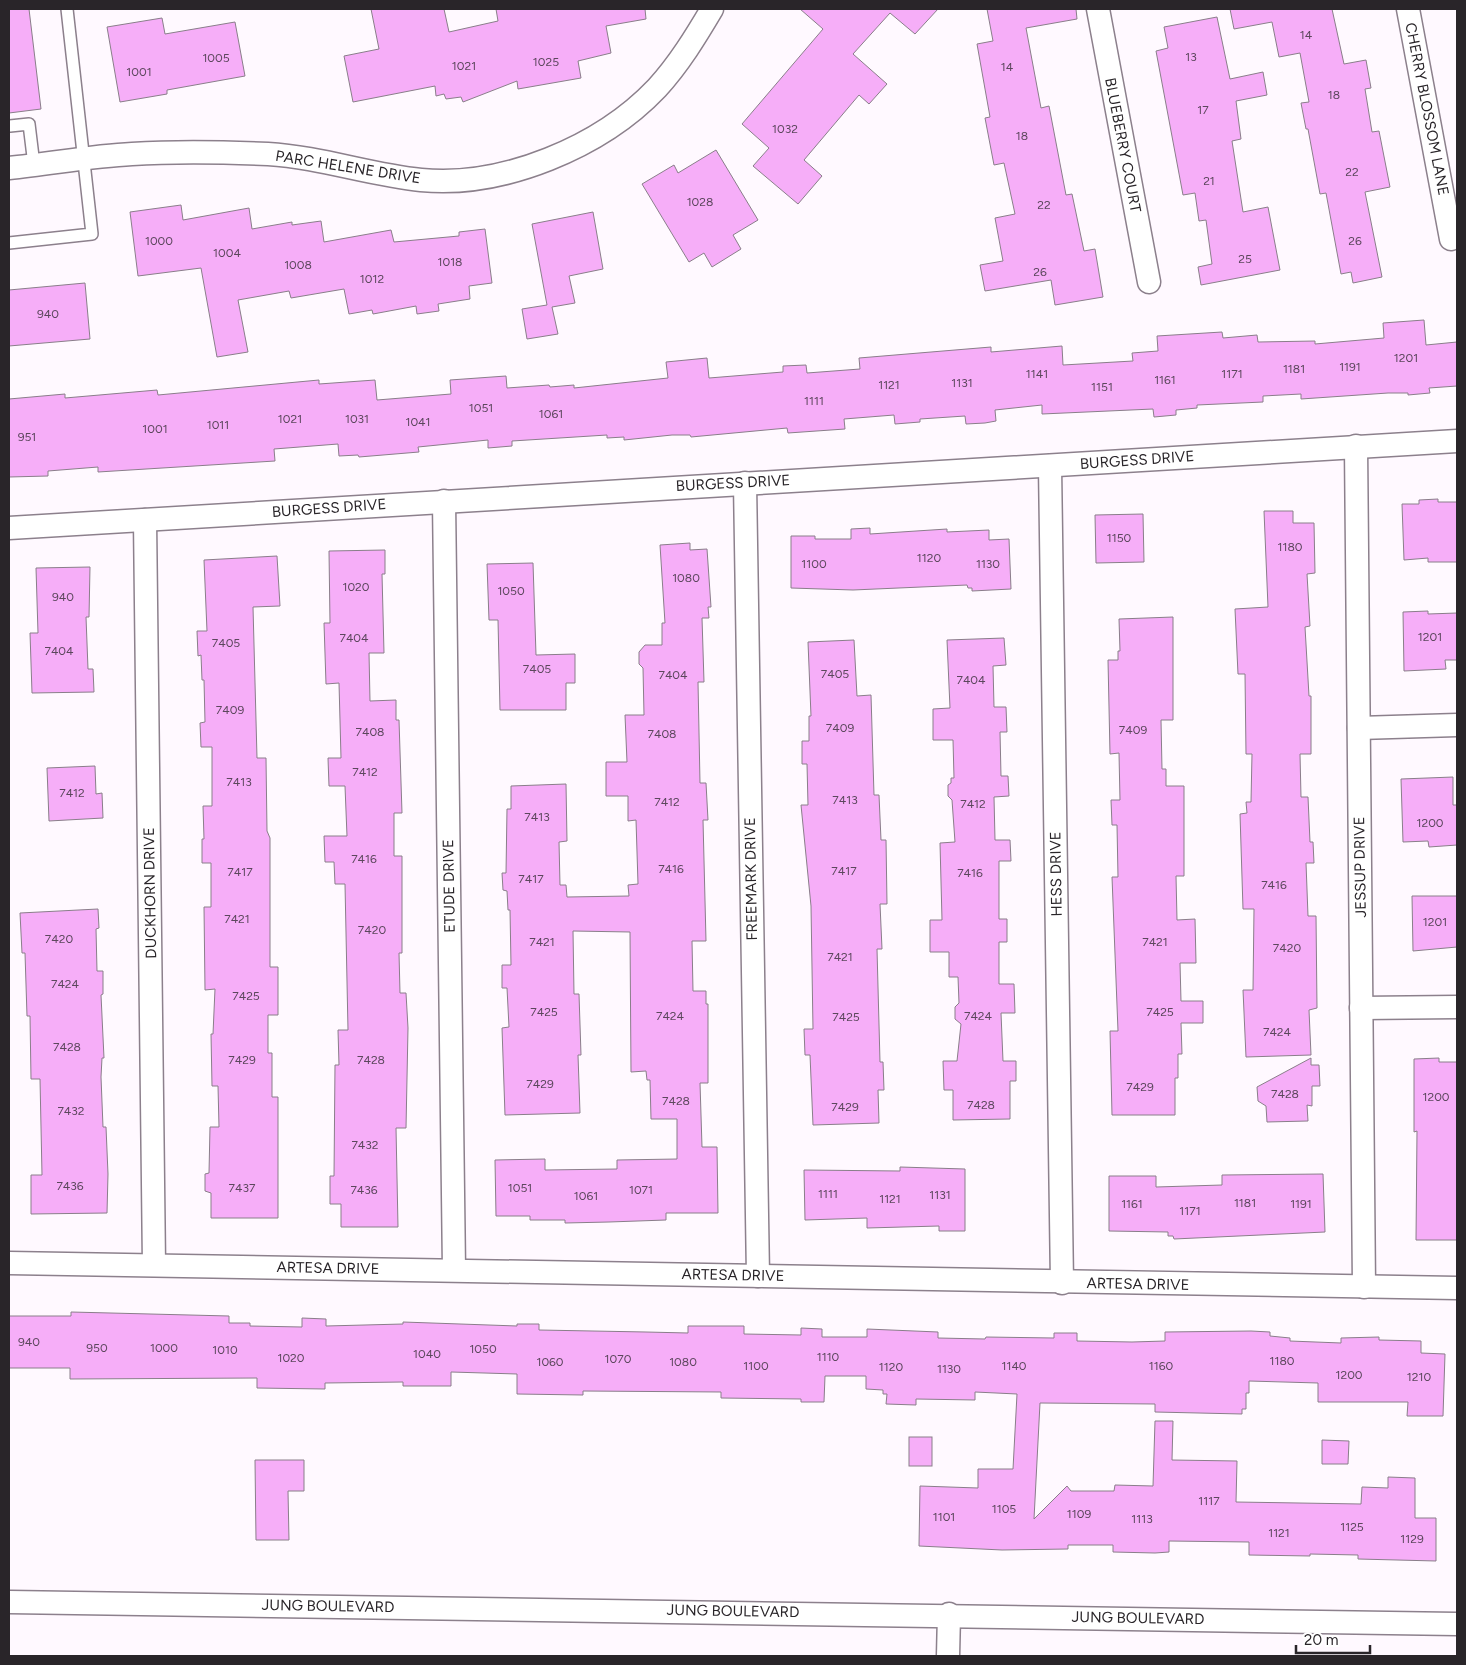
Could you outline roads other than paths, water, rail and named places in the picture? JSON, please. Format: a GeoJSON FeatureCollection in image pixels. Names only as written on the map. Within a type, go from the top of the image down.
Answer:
{"type":"FeatureCollection","features":[{"type":"Feature","properties":{"kind":"street","name":"PARC HELENE DRIVE"},"geometry":{"type":"LineString","coordinates":[[9,168],[132,154],[270,154],[423,181],[463,180],[506,173],[546,160],[586,142],[624,117],[657,88],[690,46],[712,9]]}},
{"type":"Feature","properties":{"kind":"street","name":"BLUEBERRY COURT"},"geometry":{"type":"LineString","coordinates":[[1098,9],[1149,282]]}},
{"type":"Feature","properties":{"kind":"street","name":"CHERRY BLOSSOM LANE"},"geometry":{"type":"LineString","coordinates":[[1408,9],[1451,239]]}},
{"type":"Feature","properties":{"kind":"street","name":"BURGESS DRIVE"},"geometry":{"type":"LineString","coordinates":[[9,528],[745,482],[1050,466],[1457,441]]}},
{"type":"Feature","properties":{"kind":"street","name":"JESSUP DRIVE"},"geometry":{"type":"LineString","coordinates":[[1356,446],[1364,1287]]}},
{"type":"Feature","properties":{"kind":"street","name":"HESS DRIVE"},"geometry":{"type":"LineString","coordinates":[[1050,466],[1062,1283]]}},
{"type":"Feature","properties":{"kind":"street","name":"FREEMARK DRIVE"},"geometry":{"type":"LineString","coordinates":[[745,482],[758,1276]]}},
{"type":"Feature","properties":{"kind":"street","name":"ETUDE DRIVE"},"geometry":{"type":"LineString","coordinates":[[444,501],[454,1270]]}},
{"type":"Feature","properties":{"kind":"street","name":"DUCKHORN DRIVE"},"geometry":{"type":"LineString","coordinates":[[145,520],[154,1265]]}},
{"type":"Feature","properties":{"kind":"street"},"geometry":{"type":"LineString","coordinates":[[1359,728],[1457,725]]}},
{"type":"Feature","properties":{"kind":"street"},"geometry":{"type":"LineString","coordinates":[[1361,1008],[1457,1007]]}},
{"type":"Feature","properties":{"kind":"street","name":"ARTESA DRIVE"},"geometry":{"type":"LineString","coordinates":[[9,1263],[1062,1283],[1457,1288]]}},
{"type":"Feature","properties":{"kind":"street","name":"JUNG BOULEVARD"},"geometry":{"type":"LineString","coordinates":[[9,1602],[949,1614],[1457,1624]]}},
{"type":"Feature","properties":{"kind":"street"},"geometry":{"type":"LineString","coordinates":[[948,1656],[949,1614]]}},
{"type":"Feature","properties":{"kind":"lane"},"geometry":{"type":"LineString","coordinates":[[9,243],[92,234],[85,159],[66,9]]}},
{"type":"Feature","properties":{"kind":"lane"},"geometry":{"type":"LineString","coordinates":[[10,126],[29,124],[34,166]]}}]}
